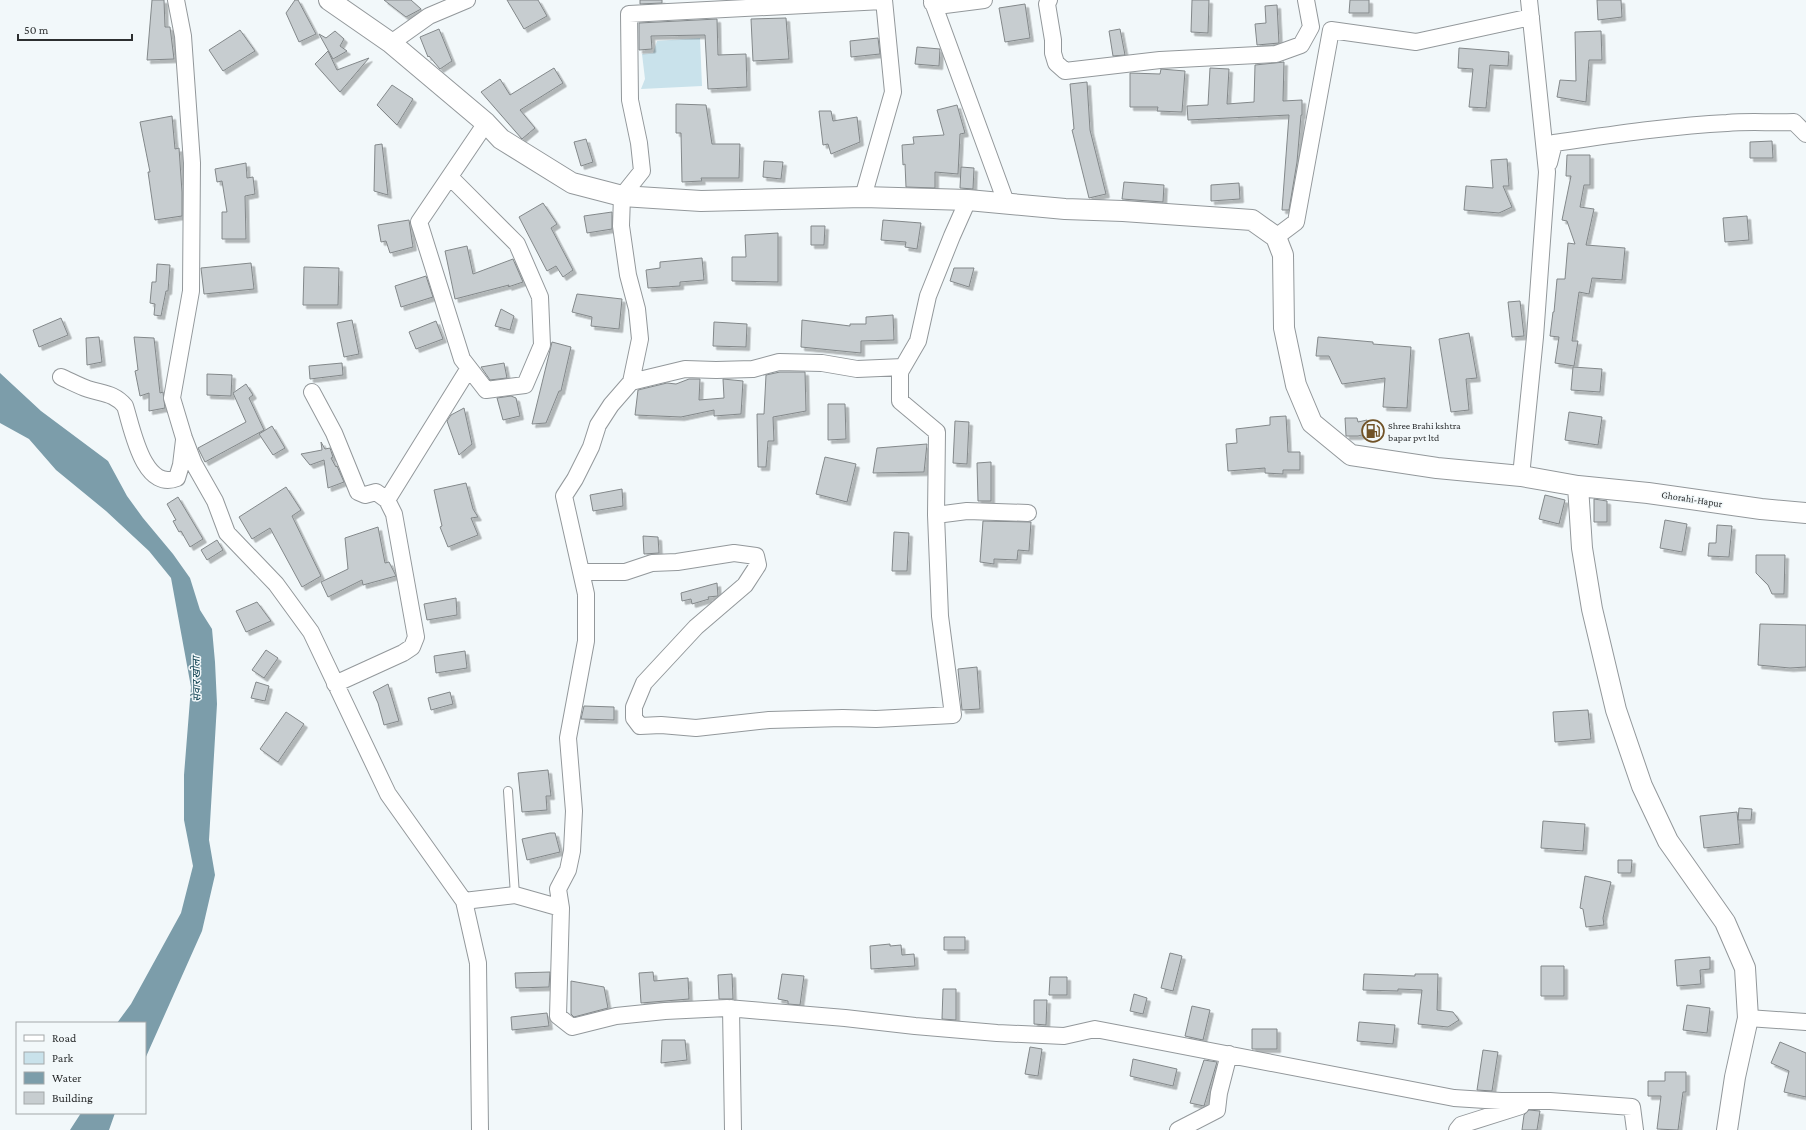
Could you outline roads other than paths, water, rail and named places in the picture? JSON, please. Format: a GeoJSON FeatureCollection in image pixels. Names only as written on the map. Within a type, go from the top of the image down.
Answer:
{"type":"FeatureCollection","features":[{"type":"Feature","properties":{"kind":"street"},"geometry":{"type":"LineString","coordinates":[[176,0],[184,36],[192,163],[190,291],[172,398],[184,438],[194,464],[215,501],[227,533],[276,584],[311,632],[388,794],[464,901],[478,963],[480,1130]]}},
{"type":"Feature","properties":{"kind":"street"},"geometry":{"type":"LineString","coordinates":[[329,0],[391,43],[486,123],[501,139],[572,183],[622,196],[701,201],[863,197],[968,200],[1007,205],[1252,220],[1276,237],[1296,222],[1331,30],[1416,42],[1531,17]]}},
{"type":"Feature","properties":{"kind":"street"},"geometry":{"type":"LineString","coordinates":[[391,43],[430,16],[467,0]]}},
{"type":"Feature","properties":{"kind":"street"},"geometry":{"type":"LineString","coordinates":[[932,1],[945,4],[984,0]]}},
{"type":"Feature","properties":{"kind":"street"},"geometry":{"type":"LineString","coordinates":[[1050,0],[1047,4],[1053,40],[1053,53],[1056,63],[1065,71],[1160,60],[1276,54],[1301,45],[1311,27],[1306,0]]}},
{"type":"Feature","properties":{"kind":"street"},"geometry":{"type":"LineString","coordinates":[[1529,0],[1547,172]]}},
{"type":"Feature","properties":{"kind":"street"},"geometry":{"type":"LineString","coordinates":[[863,197],[893,92],[884,1],[629,14],[630,100],[639,143],[642,172],[622,196],[621,226],[628,275],[637,309],[640,339],[631,382],[611,405],[598,425],[591,446],[575,479],[564,496],[586,594],[586,641],[568,738],[574,811],[572,852],[568,870],[558,889],[561,908],[558,1016],[572,1027],[616,1016],[665,1011],[731,1008],[998,1033],[1064,1036],[1095,1029],[1454,1098],[1501,1101],[1550,1101],[1632,1107],[1635,1130]]}},
{"type":"Feature","properties":{"kind":"street"},"geometry":{"type":"LineString","coordinates":[[932,1],[1007,205]]}},
{"type":"Feature","properties":{"kind":"street"},"geometry":{"type":"LineString","coordinates":[[1521,476],[1535,337],[1547,172],[1554,143],[1664,128],[1729,122],[1768,124],[1794,122],[1806,134]]}},
{"type":"Feature","properties":{"kind":"street"},"geometry":{"type":"LineString","coordinates":[[450,177],[517,244],[540,297],[542,345],[525,385],[486,390],[462,359],[419,222],[486,123]]}},
{"type":"Feature","properties":{"kind":"street"},"geometry":{"type":"LineString","coordinates":[[581,572],[625,572],[652,564],[677,562],[734,552],[756,556],[758,565],[745,585],[696,627],[644,683],[634,708],[634,718],[640,726],[696,728],[769,720],[891,718],[953,715],[940,616],[936,515],[937,432],[900,401],[900,372],[918,341],[928,296],[968,200]]}},
{"type":"Feature","properties":{"kind":"street","name":"Ghorahi-Hapur"},"geometry":{"type":"LineString","coordinates":[[1276,237],[1282,255],[1284,328],[1296,385],[1312,423],[1351,455],[1437,468],[1521,476],[1578,486],[1648,492],[1761,510],[1806,513]]}},
{"type":"Feature","properties":{"kind":"street"},"geometry":{"type":"LineString","coordinates":[[631,382],[685,369],[716,370],[753,368],[780,362],[822,363],[857,370],[903,367]]}},
{"type":"Feature","properties":{"kind":"street"},"geometry":{"type":"LineString","coordinates":[[387,500],[469,368]]}},
{"type":"Feature","properties":{"kind":"street"},"geometry":{"type":"LineString","coordinates":[[61,377],[87,389],[116,397],[121,401],[126,406],[138,450],[145,466],[152,473],[166,480],[173,480],[179,475],[184,438]]}},
{"type":"Feature","properties":{"kind":"street"},"geometry":{"type":"LineString","coordinates":[[312,392],[337,440],[358,492],[365,495],[376,492],[387,500],[394,514],[416,637],[412,647],[403,653],[335,684]]}},
{"type":"Feature","properties":{"kind":"street"},"geometry":{"type":"LineString","coordinates":[[1578,486],[1582,548],[1592,609],[1616,710],[1642,786],[1668,841],[1725,922],[1745,968],[1748,1018],[1735,1077],[1727,1130]]}},
{"type":"Feature","properties":{"kind":"street"},"geometry":{"type":"LineString","coordinates":[[936,515],[967,512],[1028,512]]}},
{"type":"Feature","properties":{"kind":"street"},"geometry":{"type":"LineString","coordinates":[[464,901],[515,895],[561,908]]}},
{"type":"Feature","properties":{"kind":"street"},"geometry":{"type":"LineString","coordinates":[[731,1008],[733,1130]]}},
{"type":"Feature","properties":{"kind":"street"},"geometry":{"type":"LineString","coordinates":[[1748,1018],[1806,1022]]}},
{"type":"Feature","properties":{"kind":"street"},"geometry":{"type":"LineString","coordinates":[[1178,1130],[1217,1110],[1219,1094],[1229,1054]]}},
{"type":"Feature","properties":{"kind":"street"},"geometry":{"type":"LineString","coordinates":[[1457,1130],[1461,1125],[1527,1105],[1550,1101]]}},
{"type":"Feature","properties":{"kind":"lane"},"geometry":{"type":"LineString","coordinates":[[508,791],[515,895]]}},
{"type":"Feature","properties":{"kind":"water","name":"सेवार खोला"},"geometry":{"type":"Polygon","coordinates":[[[0,373],[41,411],[108,461],[127,496],[190,578],[200,610],[212,629],[217,704],[209,840],[215,875],[202,931],[146,1057],[146,1022],[118,1022],[131,1004],[181,913],[193,866],[184,820],[184,775],[191,687],[171,578],[149,551],[106,511],[56,470],[29,439],[0,423],[0,373]]]}},
{"type":"Feature","properties":{"kind":"water"},"geometry":{"type":"Polygon","coordinates":[[[80,1114],[115,1114],[109,1130],[70,1130],[80,1114]]]}},
{"type":"Feature","properties":{"kind":"place","name":"Shree Brahi kshtra bapar pvt ltd"},"geometry":{"type":"Point","coordinates":[1373,431]}}]}
